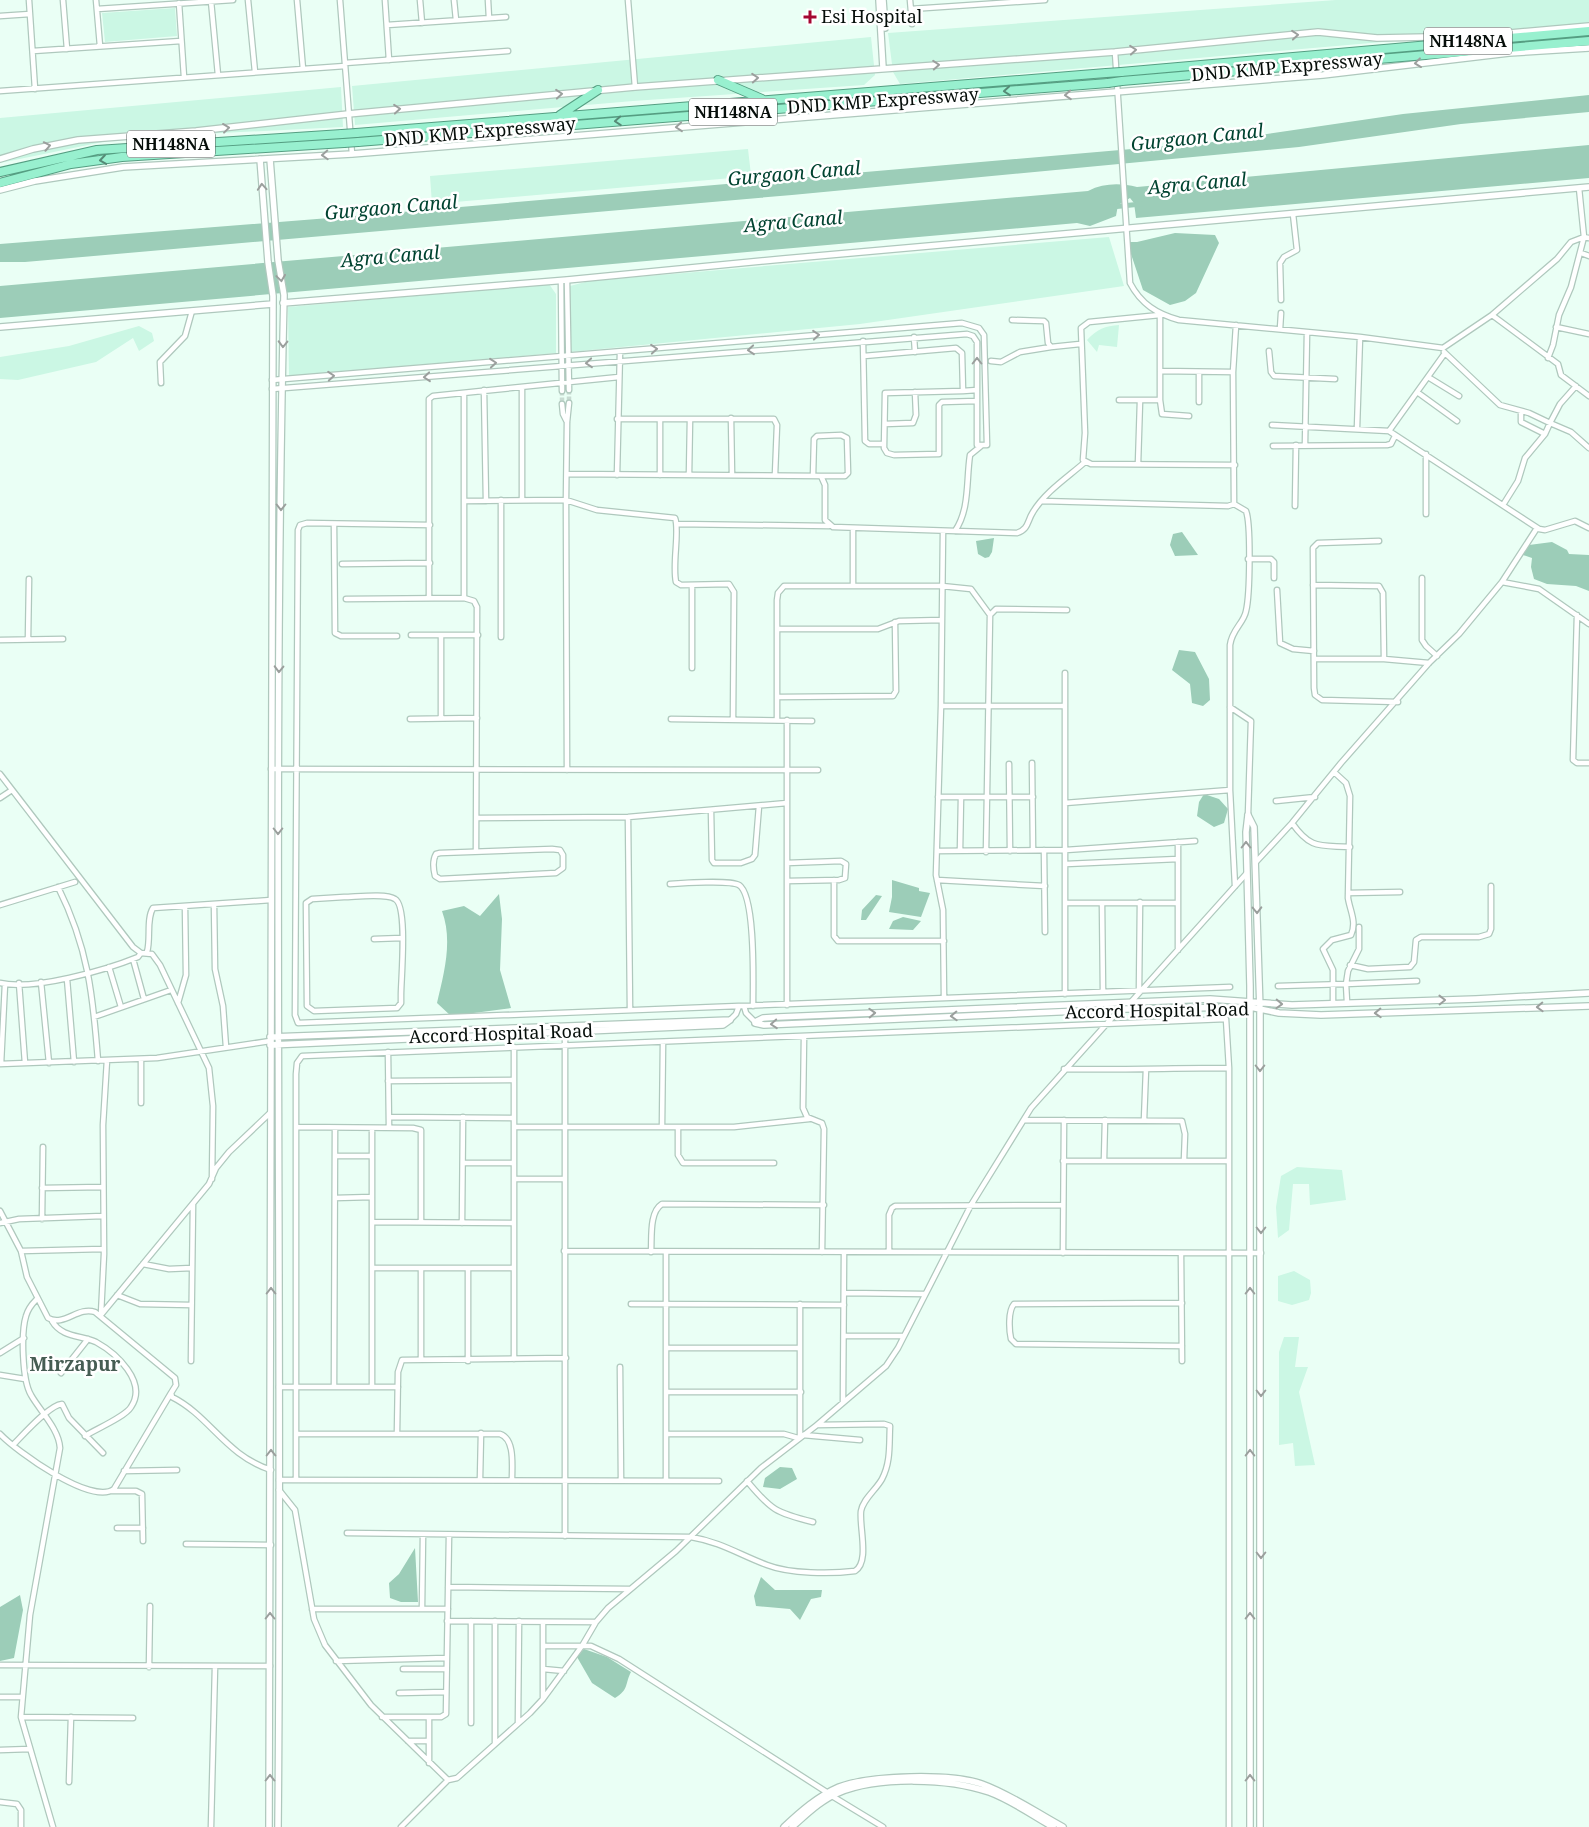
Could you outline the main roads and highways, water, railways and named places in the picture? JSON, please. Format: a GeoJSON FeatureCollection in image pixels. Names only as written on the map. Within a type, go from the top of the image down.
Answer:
{"type":"FeatureCollection","features":[{"type":"Feature","properties":{"kind":"highway","name":"DND KMP Expressway"},"geometry":{"type":"LineString","coordinates":[[1,171],[97,150],[356,133],[1122,72],[1589,31]]}},
{"type":"Feature","properties":{"kind":"highway","name":"DND KMP Expressway"},"geometry":{"type":"LineString","coordinates":[[3,182],[71,164],[122,157],[358,142],[1108,83],[1589,41]]}},
{"type":"Feature","properties":{"kind":"highway"},"geometry":{"type":"LineString","coordinates":[[718,80],[764,100]]}},
{"type":"Feature","properties":{"kind":"highway"},"geometry":{"type":"LineString","coordinates":[[558,116],[598,90]]}},
{"type":"Feature","properties":{"kind":"water"},"geometry":{"type":"Polygon","coordinates":[[[1589,95],[1589,112],[1461,124],[1299,147],[792,195],[25,262],[0,262],[0,244],[367,215],[1213,142],[1403,114],[1589,95]]]}},
{"type":"Feature","properties":{"kind":"water"},"geometry":{"type":"Polygon","coordinates":[[[1589,145],[1589,178],[1136,218],[1134,203],[1130,198],[1118,205],[1116,216],[1090,226],[1077,223],[0,318],[0,286],[1088,191],[1112,184],[1137,187],[1589,145]]]}},
{"type":"Feature","properties":{"kind":"water"},"geometry":{"type":"Polygon","coordinates":[[[1175,233],[1215,235],[1219,243],[1196,293],[1185,301],[1170,305],[1143,290],[1127,242],[1137,242],[1175,233]]]}},
{"type":"Feature","properties":{"kind":"water"},"geometry":{"type":"Polygon","coordinates":[[[1182,532],[1198,555],[1175,556],[1170,545],[1173,534],[1182,532]]]}},
{"type":"Feature","properties":{"kind":"water"},"geometry":{"type":"Polygon","coordinates":[[[994,538],[992,552],[989,557],[985,558],[978,554],[976,541],[994,538]]]}},
{"type":"Feature","properties":{"kind":"water"},"geometry":{"type":"Polygon","coordinates":[[[1552,542],[1567,550],[1569,554],[1589,555],[1589,591],[1576,586],[1547,584],[1534,579],[1531,567],[1532,558],[1520,554],[1529,545],[1552,542]]]}},
{"type":"Feature","properties":{"kind":"water"},"geometry":{"type":"Polygon","coordinates":[[[1179,650],[1195,652],[1209,679],[1210,700],[1203,706],[1192,703],[1190,684],[1172,670],[1179,650]]]}},
{"type":"Feature","properties":{"kind":"water"},"geometry":{"type":"Polygon","coordinates":[[[1204,794],[1219,799],[1228,809],[1224,823],[1214,827],[1197,816],[1199,802],[1204,794]]]}},
{"type":"Feature","properties":{"kind":"water"},"geometry":{"type":"Polygon","coordinates":[[[892,880],[919,888],[919,891],[930,893],[921,917],[889,912],[892,897],[892,880]]]}},
{"type":"Feature","properties":{"kind":"water"},"geometry":{"type":"Polygon","coordinates":[[[499,894],[502,919],[500,970],[511,1008],[451,1016],[437,1003],[445,969],[447,945],[447,934],[442,911],[464,906],[480,916],[499,894]]]}},
{"type":"Feature","properties":{"kind":"water"},"geometry":{"type":"Polygon","coordinates":[[[876,895],[882,896],[866,920],[861,920],[862,910],[876,895]]]}},
{"type":"Feature","properties":{"kind":"water"},"geometry":{"type":"Polygon","coordinates":[[[903,917],[921,921],[913,930],[889,929],[893,921],[903,917]]]}},
{"type":"Feature","properties":{"kind":"water"},"geometry":{"type":"Polygon","coordinates":[[[780,1467],[792,1468],[797,1479],[780,1489],[763,1487],[765,1478],[780,1467]]]}},
{"type":"Feature","properties":{"kind":"water"},"geometry":{"type":"Polygon","coordinates":[[[415,1548],[418,1602],[401,1602],[390,1598],[389,1583],[399,1574],[415,1548]]]}},
{"type":"Feature","properties":{"kind":"water"},"geometry":{"type":"Polygon","coordinates":[[[761,1577],[775,1590],[822,1590],[821,1597],[811,1599],[800,1620],[790,1609],[756,1606],[754,1596],[761,1577]]]}},
{"type":"Feature","properties":{"kind":"water"},"geometry":{"type":"Polygon","coordinates":[[[20,1595],[23,1610],[14,1658],[0,1661],[0,1607],[20,1595]]]}},
{"type":"Feature","properties":{"kind":"water"},"geometry":{"type":"Polygon","coordinates":[[[584,1649],[607,1657],[631,1672],[623,1692],[615,1698],[592,1683],[577,1657],[584,1649]]]}},
{"type":"Feature","properties":{"kind":"waterway","name":"Agra Canal"},"geometry":{"type":"LineString","coordinates":[[1112,207],[1141,204]]}},
{"type":"Feature","properties":{"kind":"tunnel"},"geometry":{"type":"LineString","coordinates":[[569,390],[569,403]]}},
{"type":"Feature","properties":{"kind":"tunnel"},"geometry":{"type":"LineString","coordinates":[[562,391],[562,404]]}},
{"type":"Feature","properties":{"kind":"place","name":"Esi Hospital"},"geometry":{"type":"Point","coordinates":[810,17]}},
{"type":"Feature","properties":{"kind":"district","name":"Mirzapur"},"geometry":{"type":"Point","coordinates":[75,1364]}},
{"type":"Feature","properties":{"kind":"water label","name":"Gurgaon Canal"},"geometry":{"type":"Point","coordinates":[1197,137]}},
{"type":"Feature","properties":{"kind":"water label","name":"Gurgaon Canal"},"geometry":{"type":"Point","coordinates":[794,173]}},
{"type":"Feature","properties":{"kind":"water label","name":"Gurgaon Canal"},"geometry":{"type":"Point","coordinates":[391,207]}}]}
